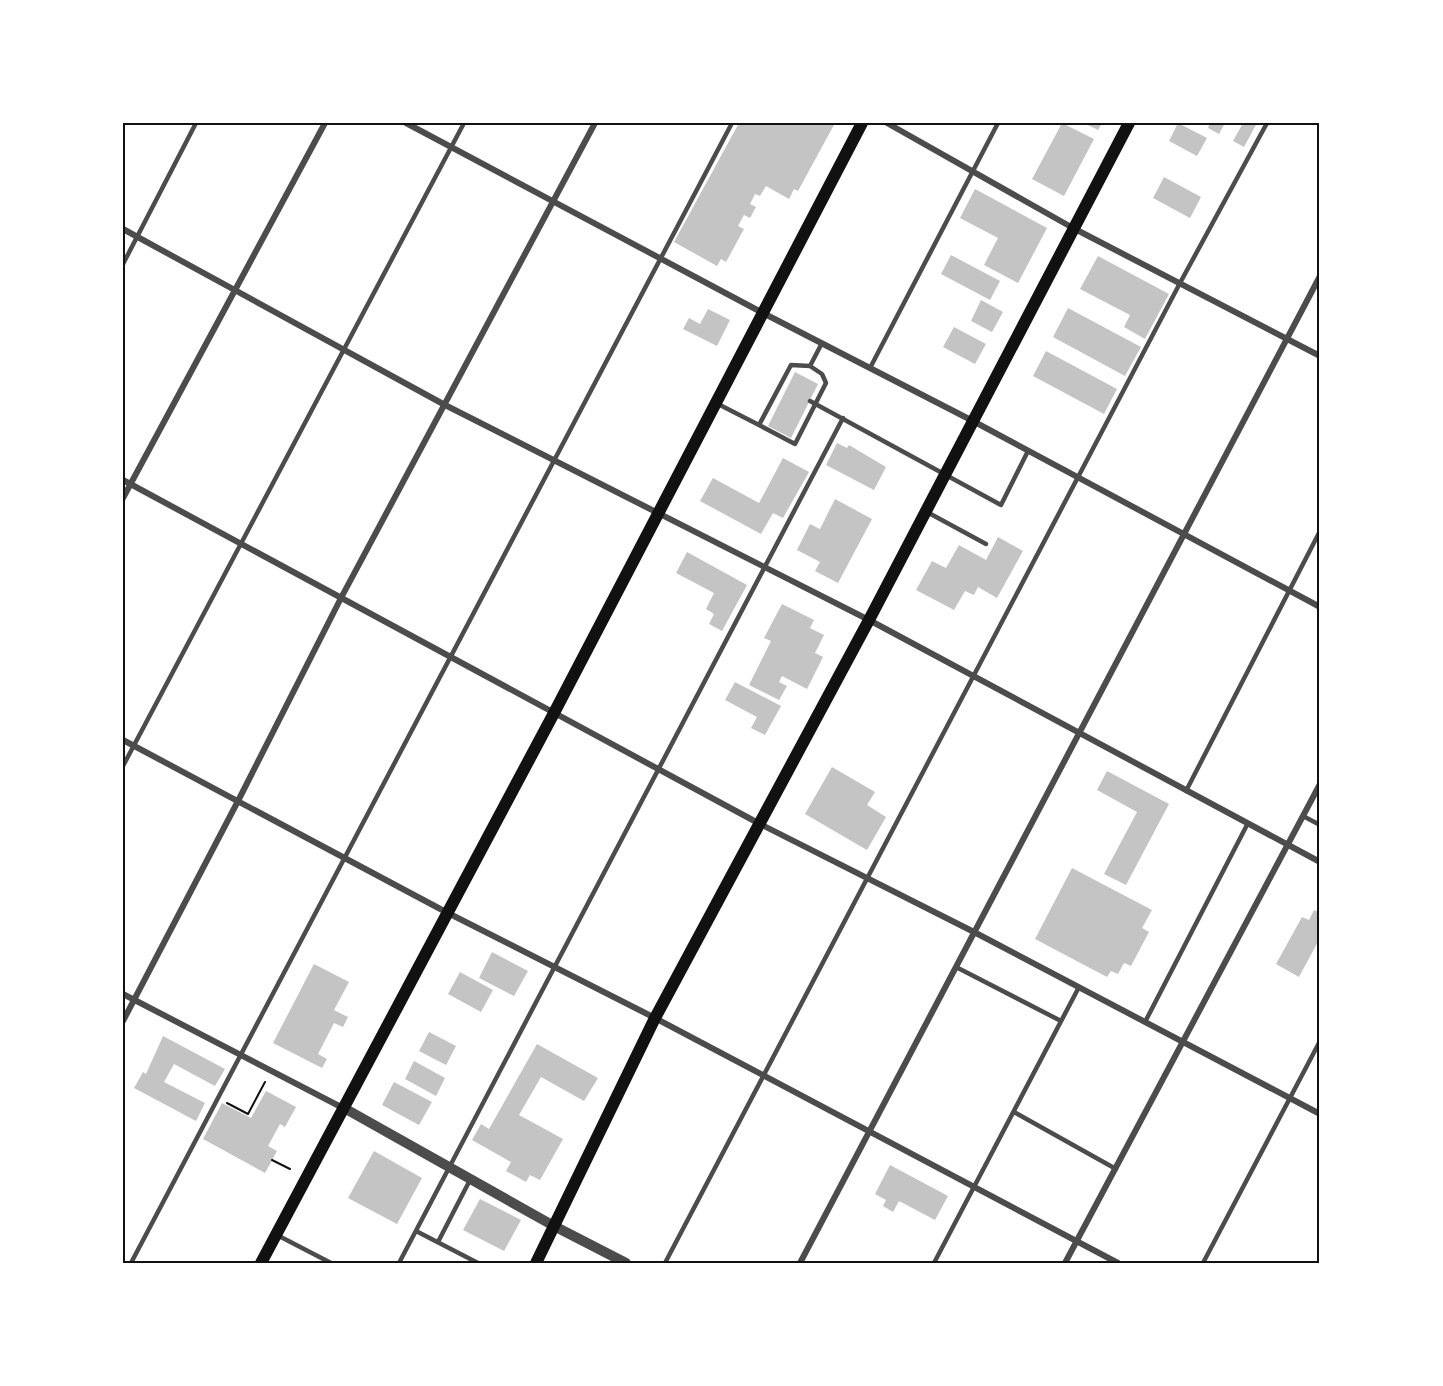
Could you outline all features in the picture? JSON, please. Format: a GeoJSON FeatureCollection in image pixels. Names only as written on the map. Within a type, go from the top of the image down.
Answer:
{"type":"FeatureCollection","features":[{"type":"Feature","properties":{"kind":"main road"},"geometry":{"type":"LineString","coordinates":[[261,1263],[554,713],[761,312],[862,123]]}},
{"type":"Feature","properties":{"kind":"main road"},"geometry":{"type":"LineString","coordinates":[[536,1263],[656,1017],[869,620],[971,420],[1129,123]]}},
{"type":"Feature","properties":{"kind":"street"},"geometry":{"type":"LineString","coordinates":[[123,498],[234,288],[325,123]]}},
{"type":"Feature","properties":{"kind":"street"},"geometry":{"type":"LineString","coordinates":[[406,123],[761,312],[971,420],[1320,607]]}},
{"type":"Feature","properties":{"kind":"street"},"geometry":{"type":"LineString","coordinates":[[123,1021],[341,598],[595,123]]}},
{"type":"Feature","properties":{"kind":"street"},"geometry":{"type":"LineString","coordinates":[[887,123],[1073,228],[1320,356]]}},
{"type":"Feature","properties":{"kind":"street"},"geometry":{"type":"LineString","coordinates":[[123,229],[445,405],[869,620],[1320,862]]}},
{"type":"Feature","properties":{"kind":"street"},"geometry":{"type":"LineString","coordinates":[[800,1263],[1320,276]]}},
{"type":"Feature","properties":{"kind":"street"},"geometry":{"type":"LineString","coordinates":[[123,480],[760,824],[975,932],[1320,1114]]}},
{"type":"Feature","properties":{"kind":"street"},"geometry":{"type":"LineString","coordinates":[[123,740],[446,912],[656,1017],[1118,1263]]}},
{"type":"Feature","properties":{"kind":"street"},"geometry":{"type":"LineString","coordinates":[[1065,1263],[1320,784]]}},
{"type":"Feature","properties":{"kind":"street"},"geometry":{"type":"LineString","coordinates":[[123,994],[344,1108],[554,1226],[626,1263]]}},
{"type":"Feature","properties":{"kind":"lane"},"geometry":{"type":"LineString","coordinates":[[123,264],[196,123]]}},
{"type":"Feature","properties":{"kind":"lane"},"geometry":{"type":"LineString","coordinates":[[123,766],[464,123]]}},
{"type":"Feature","properties":{"kind":"lane"},"geometry":{"type":"LineString","coordinates":[[131,1263],[732,123]]}},
{"type":"Feature","properties":{"kind":"lane"},"geometry":{"type":"LineString","coordinates":[[870,368],[998,123]]}},
{"type":"Feature","properties":{"kind":"lane"},"geometry":{"type":"LineString","coordinates":[[665,1263],[1180,283],[1267,123]]}},
{"type":"Feature","properties":{"kind":"lane"},"geometry":{"type":"LineString","coordinates":[[810,366],[822,343]]}},
{"type":"Feature","properties":{"kind":"lane"},"geometry":{"type":"LineString","coordinates":[[715,402],[795,444],[812,402],[825,383],[822,374],[810,366],[791,365],[759,425]]}},
{"type":"Feature","properties":{"kind":"lane"},"geometry":{"type":"LineString","coordinates":[[780,385],[787,389]]}},
{"type":"Feature","properties":{"kind":"lane"},"geometry":{"type":"LineString","coordinates":[[812,402],[1001,505],[1028,451]]}},
{"type":"Feature","properties":{"kind":"lane"},"geometry":{"type":"LineString","coordinates":[[770,405],[777,409]]}},
{"type":"Feature","properties":{"kind":"lane"},"geometry":{"type":"LineString","coordinates":[[399,1263],[843,418]]}},
{"type":"Feature","properties":{"kind":"lane"},"geometry":{"type":"LineString","coordinates":[[800,421],[805,424]]}},
{"type":"Feature","properties":{"kind":"lane"},"geometry":{"type":"LineString","coordinates":[[925,511],[986,544]]}},
{"type":"Feature","properties":{"kind":"lane"},"geometry":{"type":"LineString","coordinates":[[1186,790],[1320,531]]}},
{"type":"Feature","properties":{"kind":"lane"},"geometry":{"type":"LineString","coordinates":[[1303,816],[1320,825]]}},
{"type":"Feature","properties":{"kind":"lane"},"geometry":{"type":"LineString","coordinates":[[1145,1022],[1248,823]]}},
{"type":"Feature","properties":{"kind":"lane"},"geometry":{"type":"LineString","coordinates":[[956,967],[1061,1021]]}},
{"type":"Feature","properties":{"kind":"lane"},"geometry":{"type":"LineString","coordinates":[[934,1263],[1080,987]]}},
{"type":"Feature","properties":{"kind":"lane"},"geometry":{"type":"LineString","coordinates":[[1203,1263],[1320,1041]]}},
{"type":"Feature","properties":{"kind":"lane"},"geometry":{"type":"LineString","coordinates":[[1014,1112],[1116,1169]]}},
{"type":"Feature","properties":{"kind":"lane"},"geometry":{"type":"LineString","coordinates":[[438,1242],[471,1179]]}},
{"type":"Feature","properties":{"kind":"lane"},"geometry":{"type":"LineString","coordinates":[[416,1230],[478,1263]]}},
{"type":"Feature","properties":{"kind":"lane"},"geometry":{"type":"LineString","coordinates":[[276,1234],[331,1263]]}},
{"type":"Feature","properties":{"kind":"path"},"geometry":{"type":"LineString","coordinates":[[217,1098],[248,1115],[265,1083]]}},
{"type":"Feature","properties":{"kind":"path"},"geometry":{"type":"LineString","coordinates":[[272,1160],[290,1169]]}},
{"type":"Feature","properties":{"kind":"building"},"geometry":{"type":"Polygon","coordinates":[[[739,123],[835,123],[798,191],[794,189],[789,199],[766,186],[760,196],[755,194],[750,204],[756,207],[750,218],[744,215],[738,226],[744,229],[726,262],[721,259],[717,266],[674,242],[739,123]]]}},
{"type":"Feature","properties":{"kind":"building"},"geometry":{"type":"Polygon","coordinates":[[[1062,123],[1094,139],[1064,196],[1032,179],[1062,123]]]}},
{"type":"Feature","properties":{"kind":"building"},"geometry":{"type":"Polygon","coordinates":[[[1084,123],[1102,123],[1098,130],[1084,123]]]}},
{"type":"Feature","properties":{"kind":"building"},"geometry":{"type":"Polygon","coordinates":[[[1178,123],[1207,138],[1197,156],[1169,141],[1178,123]]]}},
{"type":"Feature","properties":{"kind":"building"},"geometry":{"type":"Polygon","coordinates":[[[1210,123],[1225,123],[1219,134],[1208,128],[1210,123]]]}},
{"type":"Feature","properties":{"kind":"building"},"geometry":{"type":"Polygon","coordinates":[[[1243,123],[1257,123],[1244,147],[1233,141],[1243,123]]]}},
{"type":"Feature","properties":{"kind":"building"},"geometry":{"type":"Polygon","coordinates":[[[1164,177],[1201,197],[1190,218],[1153,198],[1164,177]]]}},
{"type":"Feature","properties":{"kind":"building"},"geometry":{"type":"Polygon","coordinates":[[[975,189],[1047,228],[1018,283],[984,265],[998,238],[960,218],[975,189]]]}},
{"type":"Feature","properties":{"kind":"building"},"geometry":{"type":"Polygon","coordinates":[[[951,255],[1000,281],[990,300],[941,274],[951,255]]]}},
{"type":"Feature","properties":{"kind":"building"},"geometry":{"type":"Polygon","coordinates":[[[1098,256],[1169,294],[1145,339],[1124,327],[1130,315],[1080,289],[1098,256]]]}},
{"type":"Feature","properties":{"kind":"building"},"geometry":{"type":"Polygon","coordinates":[[[981,300],[1003,312],[992,332],[971,321],[981,300]]]}},
{"type":"Feature","properties":{"kind":"building"},"geometry":{"type":"Polygon","coordinates":[[[1068,308],[1141,347],[1125,376],[1053,337],[1068,308]]]}},
{"type":"Feature","properties":{"kind":"building"},"geometry":{"type":"Polygon","coordinates":[[[708,309],[730,320],[717,346],[683,329],[689,318],[700,324],[708,309]]]}},
{"type":"Feature","properties":{"kind":"building"},"geometry":{"type":"Polygon","coordinates":[[[954,327],[986,344],[975,364],[943,347],[954,327]]]}},
{"type":"Feature","properties":{"kind":"building"},"geometry":{"type":"Polygon","coordinates":[[[1046,351],[1117,389],[1104,414],[1033,376],[1046,351]]]}},
{"type":"Feature","properties":{"kind":"building"},"geometry":{"type":"Polygon","coordinates":[[[795,372],[818,384],[791,438],[768,426],[795,372]]]}},
{"type":"Feature","properties":{"kind":"building"},"geometry":{"type":"Polygon","coordinates":[[[837,443],[847,448],[849,445],[886,467],[874,490],[826,465],[837,443]]]}},
{"type":"Feature","properties":{"kind":"building"},"geometry":{"type":"Polygon","coordinates":[[[783,458],[809,472],[783,518],[773,513],[761,534],[700,501],[713,478],[759,503],[783,458]]]}},
{"type":"Feature","properties":{"kind":"building"},"geometry":{"type":"Polygon","coordinates":[[[835,499],[872,519],[838,583],[815,571],[820,562],[797,550],[810,524],[820,529],[835,499]]]}},
{"type":"Feature","properties":{"kind":"building"},"geometry":{"type":"Polygon","coordinates":[[[998,537],[1023,551],[997,598],[978,587],[974,595],[965,591],[954,610],[916,590],[932,561],[946,568],[959,545],[986,560],[998,537]]]}},
{"type":"Feature","properties":{"kind":"building"},"geometry":{"type":"Polygon","coordinates":[[[687,552],[747,585],[722,631],[709,624],[714,614],[706,609],[714,593],[676,573],[687,552]]]}},
{"type":"Feature","properties":{"kind":"building"},"geometry":{"type":"Polygon","coordinates":[[[782,604],[814,620],[810,628],[824,635],[815,653],[823,657],[807,689],[782,676],[779,682],[787,686],[779,700],[749,685],[771,641],[764,638],[782,604]]]}},
{"type":"Feature","properties":{"kind":"building"},"geometry":{"type":"Polygon","coordinates":[[[735,682],[781,706],[765,735],[751,728],[757,717],[725,700],[735,682]]]}},
{"type":"Feature","properties":{"kind":"building"},"geometry":{"type":"Polygon","coordinates":[[[832,767],[875,792],[867,805],[886,817],[867,850],[805,814],[832,767]]]}},
{"type":"Feature","properties":{"kind":"building"},"geometry":{"type":"Polygon","coordinates":[[[1107,771],[1169,804],[1126,885],[1104,874],[1137,812],[1097,790],[1107,771]]]}},
{"type":"Feature","properties":{"kind":"building"},"geometry":{"type":"Polygon","coordinates":[[[1072,868],[1152,910],[1142,928],[1149,932],[1131,966],[1124,963],[1118,974],[1111,971],[1107,977],[1035,939],[1072,868]]]}},
{"type":"Feature","properties":{"kind":"building"},"geometry":{"type":"Polygon","coordinates":[[[1314,910],[1320,913],[1318,925],[1320,926],[1320,938],[1299,977],[1276,964],[1302,917],[1309,920],[1314,910]]]}},
{"type":"Feature","properties":{"kind":"building"},"geometry":{"type":"Polygon","coordinates":[[[492,952],[528,971],[514,996],[479,978],[492,952]]]}},
{"type":"Feature","properties":{"kind":"building"},"geometry":{"type":"Polygon","coordinates":[[[314,964],[349,982],[334,1010],[348,1017],[343,1027],[334,1023],[318,1054],[327,1059],[322,1068],[273,1043],[314,964]]]}},
{"type":"Feature","properties":{"kind":"building"},"geometry":{"type":"Polygon","coordinates":[[[460,972],[493,990],[481,1012],[448,994],[460,972]]]}},
{"type":"Feature","properties":{"kind":"building"},"geometry":{"type":"Polygon","coordinates":[[[429,1032],[456,1046],[446,1065],[419,1051],[429,1032]]]}},
{"type":"Feature","properties":{"kind":"building"},"geometry":{"type":"Polygon","coordinates":[[[163,1036],[225,1069],[215,1086],[174,1064],[164,1082],[205,1103],[196,1121],[134,1088],[143,1072],[146,1074],[163,1036]]]}},
{"type":"Feature","properties":{"kind":"building"},"geometry":{"type":"Polygon","coordinates":[[[537,1044],[598,1078],[584,1101],[541,1077],[519,1115],[563,1139],[540,1180],[530,1175],[526,1182],[506,1171],[511,1162],[472,1140],[481,1124],[489,1129],[537,1044]]]}},
{"type":"Feature","properties":{"kind":"building"},"geometry":{"type":"Polygon","coordinates":[[[414,1061],[445,1078],[436,1096],[405,1079],[414,1061]]]}},
{"type":"Feature","properties":{"kind":"building"},"geometry":{"type":"Polygon","coordinates":[[[394,1082],[432,1102],[419,1125],[382,1105],[394,1082]]]}},
{"type":"Feature","properties":{"kind":"building"},"geometry":{"type":"Polygon","coordinates":[[[266,1091],[296,1107],[285,1127],[280,1124],[268,1146],[277,1151],[265,1173],[203,1139],[222,1103],[251,1118],[266,1091]]]}},
{"type":"Feature","properties":{"kind":"building"},"geometry":{"type":"Polygon","coordinates":[[[374,1151],[422,1178],[397,1224],[348,1198],[374,1151]]]}},
{"type":"Feature","properties":{"kind":"building"},"geometry":{"type":"Polygon","coordinates":[[[890,1165],[948,1196],[935,1220],[899,1201],[893,1212],[883,1206],[886,1200],[875,1194],[890,1165]]]}},
{"type":"Feature","properties":{"kind":"building"},"geometry":{"type":"Polygon","coordinates":[[[480,1199],[521,1220],[504,1251],[463,1230],[480,1199]]]}}]}
